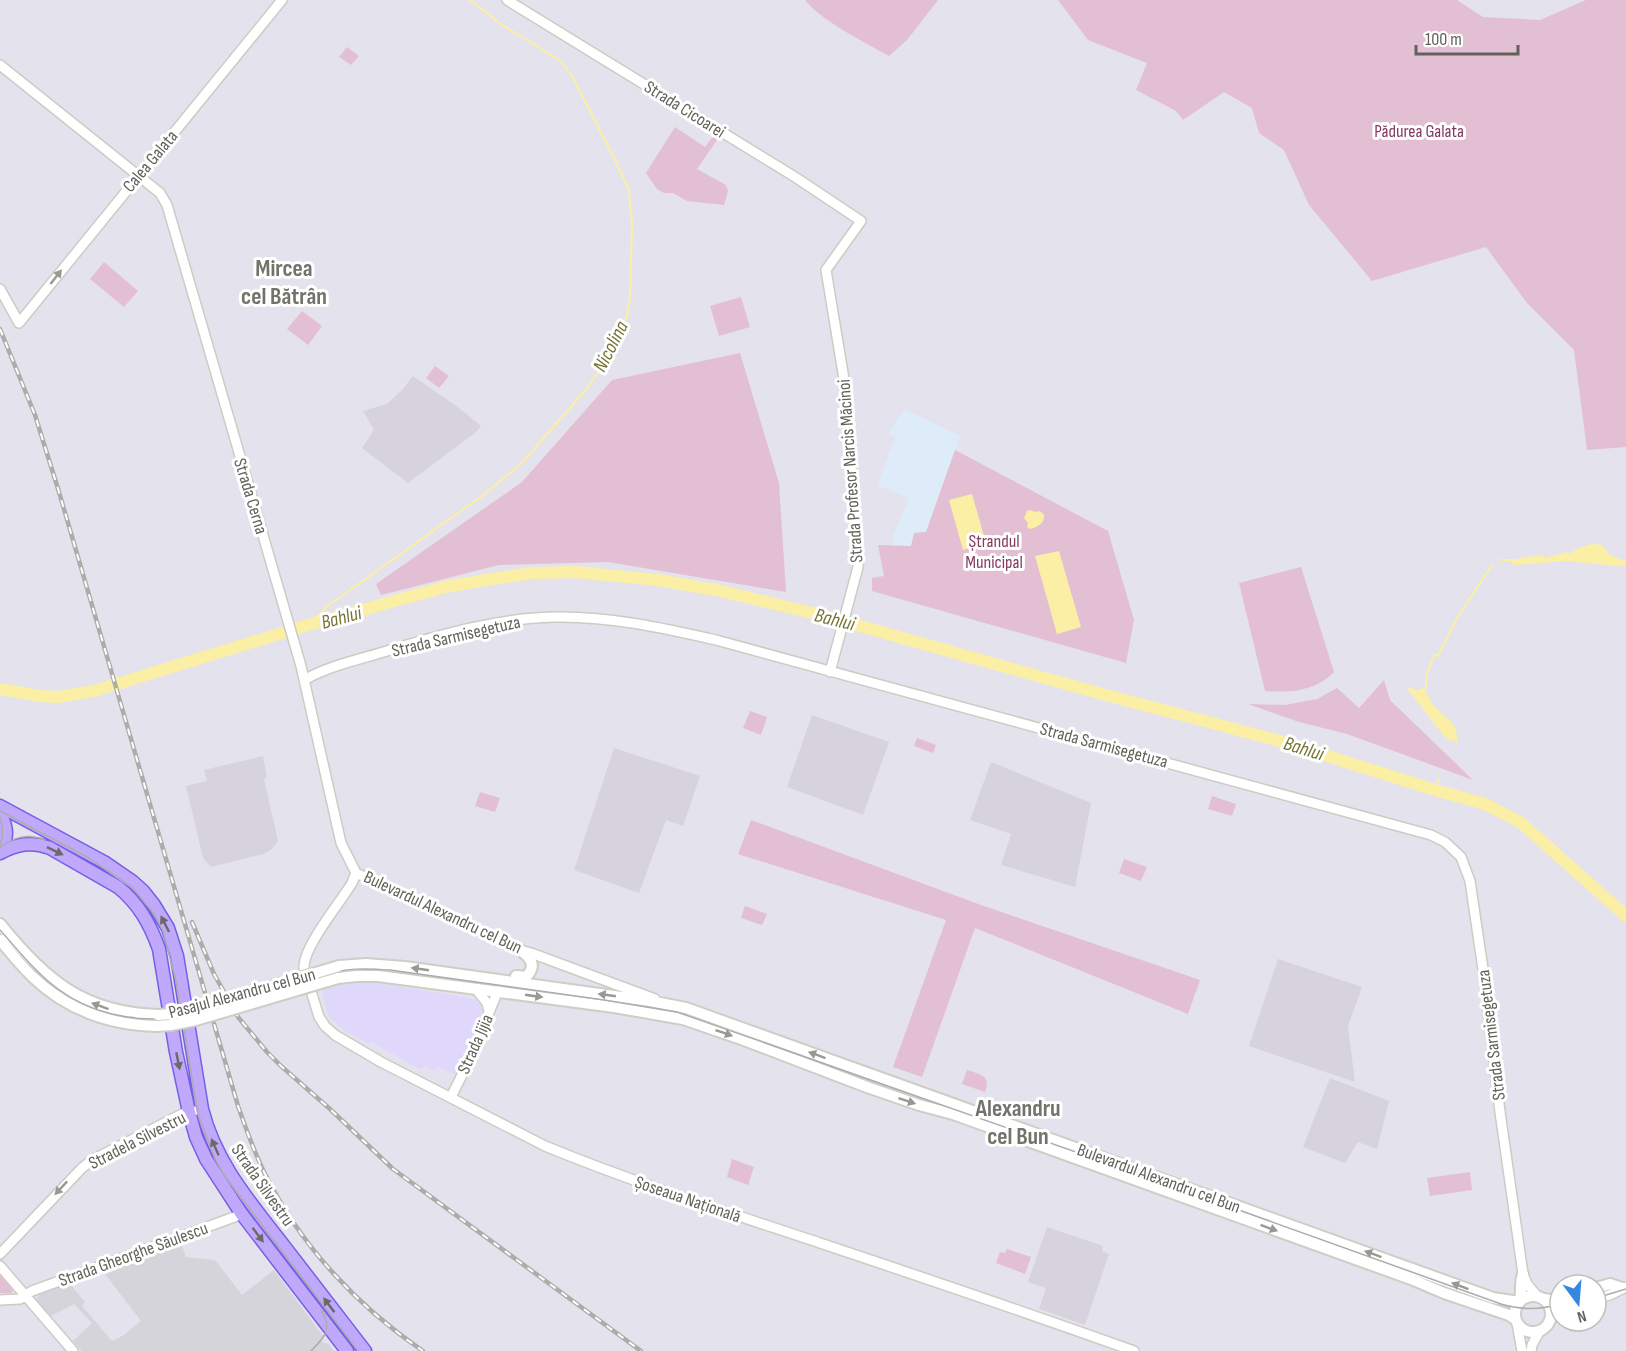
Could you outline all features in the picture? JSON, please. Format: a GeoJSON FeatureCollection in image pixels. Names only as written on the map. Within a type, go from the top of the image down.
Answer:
{"type":"FeatureCollection","features":[{"type":"Feature","properties":{"kind":"main road","name":"Strada Silvestru"},"geometry":{"type":"LineString","coordinates":[[0,806],[104,862],[133,882],[154,904],[168,928],[177,956],[202,1109],[212,1140],[228,1171],[364,1351]]}},
{"type":"Feature","properties":{"kind":"main road"},"geometry":{"type":"LineString","coordinates":[[0,813],[5,824],[7,838],[0,853]]}},
{"type":"Feature","properties":{"kind":"main road","name":"Strada Silvestru"},"geometry":{"type":"LineString","coordinates":[[0,853],[18,845],[40,844],[60,852],[118,887],[136,903],[149,923],[159,949],[189,1112],[196,1137],[206,1159],[241,1213],[346,1351]]}},
{"type":"Feature","properties":{"kind":"main road","name":"Pasajul Alexandru cel Bun"},"geometry":{"type":"LineString","coordinates":[[0,924],[56,983],[80,998],[105,1008],[132,1014],[158,1015],[183,1012],[339,966],[366,964],[405,967],[478,977]]}},
{"type":"Feature","properties":{"kind":"main road","name":"Pasajul Alexandru cel Bun"},"geometry":{"type":"LineString","coordinates":[[0,940],[33,977],[65,1002],[104,1020],[142,1026],[183,1023],[338,978],[356,976],[378,976],[476,989]]}},
{"type":"Feature","properties":{"kind":"main road"},"geometry":{"type":"LineString","coordinates":[[478,977],[488,973],[526,977],[531,972],[532,963],[530,957],[520,950]]}},
{"type":"Feature","properties":{"kind":"main road","name":"Bulevardul Alexandru cel Bun"},"geometry":{"type":"LineString","coordinates":[[478,977],[662,1009],[867,1087],[964,1118],[1400,1275],[1427,1287],[1509,1315],[1516,1321]]}},
{"type":"Feature","properties":{"kind":"main road","name":"Bulevardul Alexandru cel Bun"},"geometry":{"type":"LineString","coordinates":[[476,989],[698,1012],[1493,1298],[1520,1302]]}},
{"type":"Feature","properties":{"kind":"main road"},"geometry":{"type":"LineString","coordinates":[[1493,1298],[1512,1293],[1522,1277]]}},
{"type":"Feature","properties":{"kind":"main road"},"geometry":{"type":"LineString","coordinates":[[1520,1302],[1522,1277]]}},
{"type":"Feature","properties":{"kind":"main road"},"geometry":{"type":"LineString","coordinates":[[1608,1285],[1624,1287]]}},
{"type":"Feature","properties":{"kind":"main road"},"geometry":{"type":"LineString","coordinates":[[1548,1299],[1529,1296],[1516,1308],[1516,1321],[1527,1331],[1539,1332],[1548,1325]]}},
{"type":"Feature","properties":{"kind":"main road"},"geometry":{"type":"LineString","coordinates":[[1540,1298],[1548,1305]]}},
{"type":"Feature","properties":{"kind":"street","name":"Calea Galata"},"geometry":{"type":"LineString","coordinates":[[0,289],[19,322],[282,0]]}},
{"type":"Feature","properties":{"kind":"street","name":"Strada Cicoarei"},"geometry":{"type":"LineString","coordinates":[[507,0],[795,177],[861,221]]}},
{"type":"Feature","properties":{"kind":"street","name":"Strada Cerna"},"geometry":{"type":"LineString","coordinates":[[0,65],[160,193],[166,205],[301,666]]}},
{"type":"Feature","properties":{"kind":"street","name":"Strada Profesor Narcis Măcinoi"},"geometry":{"type":"LineString","coordinates":[[830,672],[858,567],[858,558],[844,379],[826,270],[861,221]]}},
{"type":"Feature","properties":{"kind":"street","name":"Strada Sarmisegetuza"},"geometry":{"type":"LineString","coordinates":[[304,680],[324,671],[424,640],[497,623],[553,617],[617,620],[671,629],[1431,835],[1445,842],[1461,856],[1470,881],[1522,1277],[1540,1298]]}},
{"type":"Feature","properties":{"kind":"street","name":"Bulevardul Alexandru cel Bun"},"geometry":{"type":"LineString","coordinates":[[301,666],[341,843],[356,873],[520,950],[542,957],[662,1009]]}},
{"type":"Feature","properties":{"kind":"street","name":"Șoseaua Națională"},"geometry":{"type":"LineString","coordinates":[[356,873],[352,883],[311,945],[304,962],[319,1017],[335,1035],[381,1062],[545,1146],[680,1197],[1134,1351]]}},
{"type":"Feature","properties":{"kind":"street"},"geometry":{"type":"LineString","coordinates":[[476,989],[487,1003],[489,1012]]}},
{"type":"Feature","properties":{"kind":"street","name":"Strada Jijia"},"geometry":{"type":"LineString","coordinates":[[451,1097],[498,991]]}},
{"type":"Feature","properties":{"kind":"street","name":"Stradela Silvestru"},"geometry":{"type":"LineString","coordinates":[[0,1254],[92,1160],[189,1112],[202,1109]]}},
{"type":"Feature","properties":{"kind":"street","name":"Strada Gheorghe Săulescu"},"geometry":{"type":"LineString","coordinates":[[0,1300],[20,1299],[32,1291],[241,1213]]}},
{"type":"Feature","properties":{"kind":"street"},"geometry":{"type":"LineString","coordinates":[[0,1266],[73,1351]]}},
{"type":"Feature","properties":{"kind":"street"},"geometry":{"type":"LineString","coordinates":[[1608,1296],[1624,1287]]}},
{"type":"Feature","properties":{"kind":"street"},"geometry":{"type":"LineString","coordinates":[[1516,1321],[1522,1351]]}},
{"type":"Feature","properties":{"kind":"street"},"geometry":{"type":"LineString","coordinates":[[1531,1351],[1539,1332]]}},
{"type":"Feature","properties":{"kind":"shaded area"},"geometry":{"type":"Polygon","coordinates":[[[413,376],[481,426],[408,483],[362,448],[374,430],[363,411],[387,404],[413,376]]]}},
{"type":"Feature","properties":{"kind":"shaded area"},"geometry":{"type":"Polygon","coordinates":[[[904,409],[961,436],[926,532],[911,546],[892,545],[893,535],[909,498],[877,485],[895,437],[888,434],[904,409]]]}},
{"type":"Feature","properties":{"kind":"shaded area"},"geometry":{"type":"Polygon","coordinates":[[[972,494],[986,543],[963,550],[949,500],[972,494]]]}},
{"type":"Feature","properties":{"kind":"shaded area"},"geometry":{"type":"Polygon","coordinates":[[[1027,511],[1040,511],[1044,518],[1040,524],[1030,529],[1024,518],[1027,511]]]}},
{"type":"Feature","properties":{"kind":"shaded area"},"geometry":{"type":"Polygon","coordinates":[[[1592,544],[1602,545],[1610,555],[1626,561],[1626,565],[1566,561],[1515,565],[1509,560],[1542,555],[1544,558],[1567,552],[1571,554],[1592,544]]]}},
{"type":"Feature","properties":{"kind":"shaded area"},"geometry":{"type":"Polygon","coordinates":[[[1059,551],[1081,627],[1057,634],[1035,556],[1059,551]]]}},
{"type":"Feature","properties":{"kind":"shaded area"},"geometry":{"type":"Polygon","coordinates":[[[1406,687],[1417,690],[1424,688],[1435,707],[1453,724],[1457,743],[1444,736],[1406,687]]]}},
{"type":"Feature","properties":{"kind":"shaded area"},"geometry":{"type":"Polygon","coordinates":[[[812,715],[889,742],[863,815],[787,787],[812,715]]]}},
{"type":"Feature","properties":{"kind":"shaded area"},"geometry":{"type":"Polygon","coordinates":[[[614,748],[700,776],[683,826],[666,820],[639,893],[574,870],[614,748]]]}},
{"type":"Feature","properties":{"kind":"shaded area"},"geometry":{"type":"Polygon","coordinates":[[[263,756],[267,777],[264,779],[278,841],[271,850],[263,854],[211,867],[203,858],[186,786],[207,781],[204,770],[263,756]]]}},
{"type":"Feature","properties":{"kind":"shaded area"},"geometry":{"type":"Polygon","coordinates":[[[991,762],[1091,803],[1075,887],[1001,865],[1011,834],[970,820],[991,762]]]}},
{"type":"Feature","properties":{"kind":"shaded area"},"geometry":{"type":"Polygon","coordinates":[[[1278,959],[1362,987],[1348,1026],[1355,1082],[1249,1046],[1278,959]]]}},
{"type":"Feature","properties":{"kind":"shaded area"},"geometry":{"type":"Polygon","coordinates":[[[359,980],[477,1000],[482,1007],[482,1015],[456,1075],[438,1067],[435,1071],[426,1066],[420,1069],[371,1042],[369,1044],[347,1032],[331,1019],[327,1012],[322,989],[359,980]]]}},
{"type":"Feature","properties":{"kind":"shaded area"},"geometry":{"type":"Polygon","coordinates":[[[1330,1078],[1389,1101],[1377,1149],[1358,1142],[1345,1163],[1303,1147],[1330,1078]]]}},
{"type":"Feature","properties":{"kind":"shaded area"},"geometry":{"type":"Polygon","coordinates":[[[1047,1227],[1103,1246],[1102,1251],[1109,1254],[1085,1325],[1039,1309],[1046,1288],[1028,1282],[1047,1227]]]}},
{"type":"Feature","properties":{"kind":"shaded area"},"geometry":{"type":"Polygon","coordinates":[[[181,1244],[186,1257],[215,1260],[242,1295],[274,1270],[323,1336],[320,1339],[329,1344],[334,1351],[82,1351],[73,1341],[92,1323],[74,1304],[51,1316],[36,1299],[41,1293],[69,1283],[85,1302],[82,1306],[112,1341],[124,1335],[141,1321],[102,1270],[181,1244]]]}},
{"type":"Feature","properties":{"kind":"green space"},"geometry":{"type":"Polygon","coordinates":[[[805,0],[938,0],[907,40],[889,56],[832,23],[805,0]]]}},
{"type":"Feature","properties":{"kind":"green space","name":"Pădurea Galata"},"geometry":{"type":"Polygon","coordinates":[[[1058,0],[1457,0],[1483,17],[1540,20],[1586,0],[1626,0],[1626,447],[1587,450],[1574,350],[1527,303],[1486,247],[1372,281],[1309,205],[1284,150],[1259,133],[1252,108],[1224,92],[1183,120],[1176,111],[1136,90],[1147,63],[1088,40],[1058,0]]]}},
{"type":"Feature","properties":{"kind":"green space"},"geometry":{"type":"Polygon","coordinates":[[[347,47],[359,56],[351,65],[339,57],[347,47]]]}},
{"type":"Feature","properties":{"kind":"green space"},"geometry":{"type":"Polygon","coordinates":[[[675,127],[705,147],[715,134],[719,137],[697,169],[726,185],[728,191],[724,205],[687,201],[673,193],[664,193],[657,189],[646,173],[675,127]]]}},
{"type":"Feature","properties":{"kind":"green space"},"geometry":{"type":"Polygon","coordinates":[[[104,262],[138,291],[124,307],[90,279],[104,262]]]}},
{"type":"Feature","properties":{"kind":"green space"},"geometry":{"type":"Polygon","coordinates":[[[741,297],[750,327],[719,336],[710,306],[741,297]]]}},
{"type":"Feature","properties":{"kind":"green space"},"geometry":{"type":"Polygon","coordinates":[[[302,311],[322,326],[308,345],[287,329],[302,311]]]}},
{"type":"Feature","properties":{"kind":"green space"},"geometry":{"type":"Polygon","coordinates":[[[740,353],[779,483],[786,592],[608,562],[499,565],[381,595],[376,584],[522,482],[612,380],[740,353]]]}},
{"type":"Feature","properties":{"kind":"green space"},"geometry":{"type":"Polygon","coordinates":[[[435,366],[449,376],[439,388],[426,378],[435,366]]]}},
{"type":"Feature","properties":{"kind":"green space","name":"Ștrandul Municipal"},"geometry":{"type":"Polygon","coordinates":[[[955,450],[1108,531],[1134,620],[1126,663],[872,591],[872,578],[884,576],[878,545],[911,546],[914,533],[926,532],[955,450]]]}},
{"type":"Feature","properties":{"kind":"green space"},"geometry":{"type":"Polygon","coordinates":[[[1301,567],[1334,672],[1311,687],[1284,692],[1265,691],[1239,583],[1301,567]]]}},
{"type":"Feature","properties":{"kind":"green space"},"geometry":{"type":"Polygon","coordinates":[[[1384,680],[1390,700],[1473,780],[1347,734],[1299,722],[1248,704],[1285,705],[1317,699],[1337,688],[1359,708],[1384,680]]]}},
{"type":"Feature","properties":{"kind":"green space"},"geometry":{"type":"Polygon","coordinates":[[[750,711],[767,717],[761,735],[743,728],[750,711]]]}},
{"type":"Feature","properties":{"kind":"green space"},"geometry":{"type":"Polygon","coordinates":[[[917,738],[936,745],[933,753],[914,746],[917,738]]]}},
{"type":"Feature","properties":{"kind":"green space"},"geometry":{"type":"Polygon","coordinates":[[[480,792],[500,798],[495,812],[475,806],[480,792]]]}},
{"type":"Feature","properties":{"kind":"green space"},"geometry":{"type":"Polygon","coordinates":[[[1212,796],[1236,804],[1232,816],[1208,809],[1212,796]]]}},
{"type":"Feature","properties":{"kind":"green space"},"geometry":{"type":"Polygon","coordinates":[[[751,820],[981,905],[1200,980],[1188,1014],[975,928],[922,1077],[893,1067],[946,920],[738,854],[751,820]]]}},
{"type":"Feature","properties":{"kind":"green space"},"geometry":{"type":"Polygon","coordinates":[[[1124,859],[1147,867],[1141,881],[1119,873],[1124,859]]]}},
{"type":"Feature","properties":{"kind":"green space"},"geometry":{"type":"Polygon","coordinates":[[[745,906],[767,914],[762,925],[741,918],[745,906]]]}},
{"type":"Feature","properties":{"kind":"green space"},"geometry":{"type":"Polygon","coordinates":[[[967,1070],[984,1076],[987,1082],[985,1092],[962,1084],[967,1070]]]}},
{"type":"Feature","properties":{"kind":"green space"},"geometry":{"type":"Polygon","coordinates":[[[732,1159],[754,1167],[748,1185],[727,1177],[732,1159]]]}},
{"type":"Feature","properties":{"kind":"green space"},"geometry":{"type":"Polygon","coordinates":[[[1470,1172],[1472,1190],[1430,1196],[1427,1178],[1470,1172]]]}},
{"type":"Feature","properties":{"kind":"green space"},"geometry":{"type":"Polygon","coordinates":[[[1007,1249],[1031,1257],[1025,1274],[996,1263],[1000,1252],[1005,1253],[1007,1249]]]}},
{"type":"Feature","properties":{"kind":"green space"},"geometry":{"type":"Polygon","coordinates":[[[0,1274],[13,1291],[11,1293],[0,1293],[0,1274]]]}},
{"type":"Feature","properties":{"kind":"waterway","name":"Nicolina"},"geometry":{"type":"LineString","coordinates":[[308,625],[329,605],[482,496],[520,465],[589,386],[611,352],[627,316],[630,297],[632,224],[629,190],[616,162],[574,79],[561,61],[502,25],[470,0]]}},
{"type":"Feature","properties":{"kind":"waterway"},"geometry":{"type":"LineString","coordinates":[[1501,560],[1512,560]]}},
{"type":"Feature","properties":{"kind":"waterway"},"geometry":{"type":"LineString","coordinates":[[1425,691],[1427,674],[1434,655],[1438,656],[1457,618],[1492,565]]}},
{"type":"Feature","properties":{"kind":"waterway","name":"Bahlui"},"geometry":{"type":"LineString","coordinates":[[0,689],[58,697],[94,691],[308,625],[445,587],[485,580],[533,573],[576,572],[658,580],[721,591],[821,615],[1091,691],[1280,741],[1485,804],[1520,822],[1626,916]]}},
{"type":"Feature","properties":{"kind":"waterway"},"geometry":{"type":"LineString","coordinates":[[1435,790],[1439,779]]}},
{"type":"Feature","properties":{"kind":"tram line"},"geometry":{"type":"LineString","coordinates":[[0,811],[89,858],[131,886],[154,914],[163,931],[176,981],[198,1114],[215,1159],[224,1175],[358,1351]]}},
{"type":"Feature","properties":{"kind":"tram line"},"geometry":{"type":"LineString","coordinates":[[0,817],[3,831],[0,845]]}},
{"type":"Feature","properties":{"kind":"tram line"},"geometry":{"type":"LineString","coordinates":[[0,847],[22,837],[45,840]]}},
{"type":"Feature","properties":{"kind":"tram line"},"geometry":{"type":"LineString","coordinates":[[0,930],[35,969],[70,997],[98,1010],[141,1019],[180,1017],[321,975],[364,969],[390,970],[677,1012],[1501,1304],[1530,1308],[1548,1306]]}},
{"type":"Feature","properties":{"kind":"tram line"},"geometry":{"type":"LineString","coordinates":[[1608,1294],[1626,1289]]}},
{"type":"Feature","properties":{"kind":"tram line"},"geometry":{"type":"LineString","coordinates":[[311,1351],[323,1337],[327,1328],[321,1310]]}},
{"type":"Feature","properties":{"kind":"railway"},"geometry":{"type":"LineString","coordinates":[[0,329],[35,415],[59,492],[238,1106],[254,1149],[279,1200],[313,1250],[353,1294],[423,1351]]}},
{"type":"Feature","properties":{"kind":"railway"},"geometry":{"type":"LineString","coordinates":[[192,922],[214,974],[238,1017],[281,1066],[393,1169],[641,1351]]}},
{"type":"Feature","properties":{"kind":"district","name":"Mircea cel Bătrân"},"geometry":{"type":"Point","coordinates":[284,282]}},
{"type":"Feature","properties":{"kind":"district","name":"Alexandru cel Bun"},"geometry":{"type":"Point","coordinates":[1018,1122]}}]}
